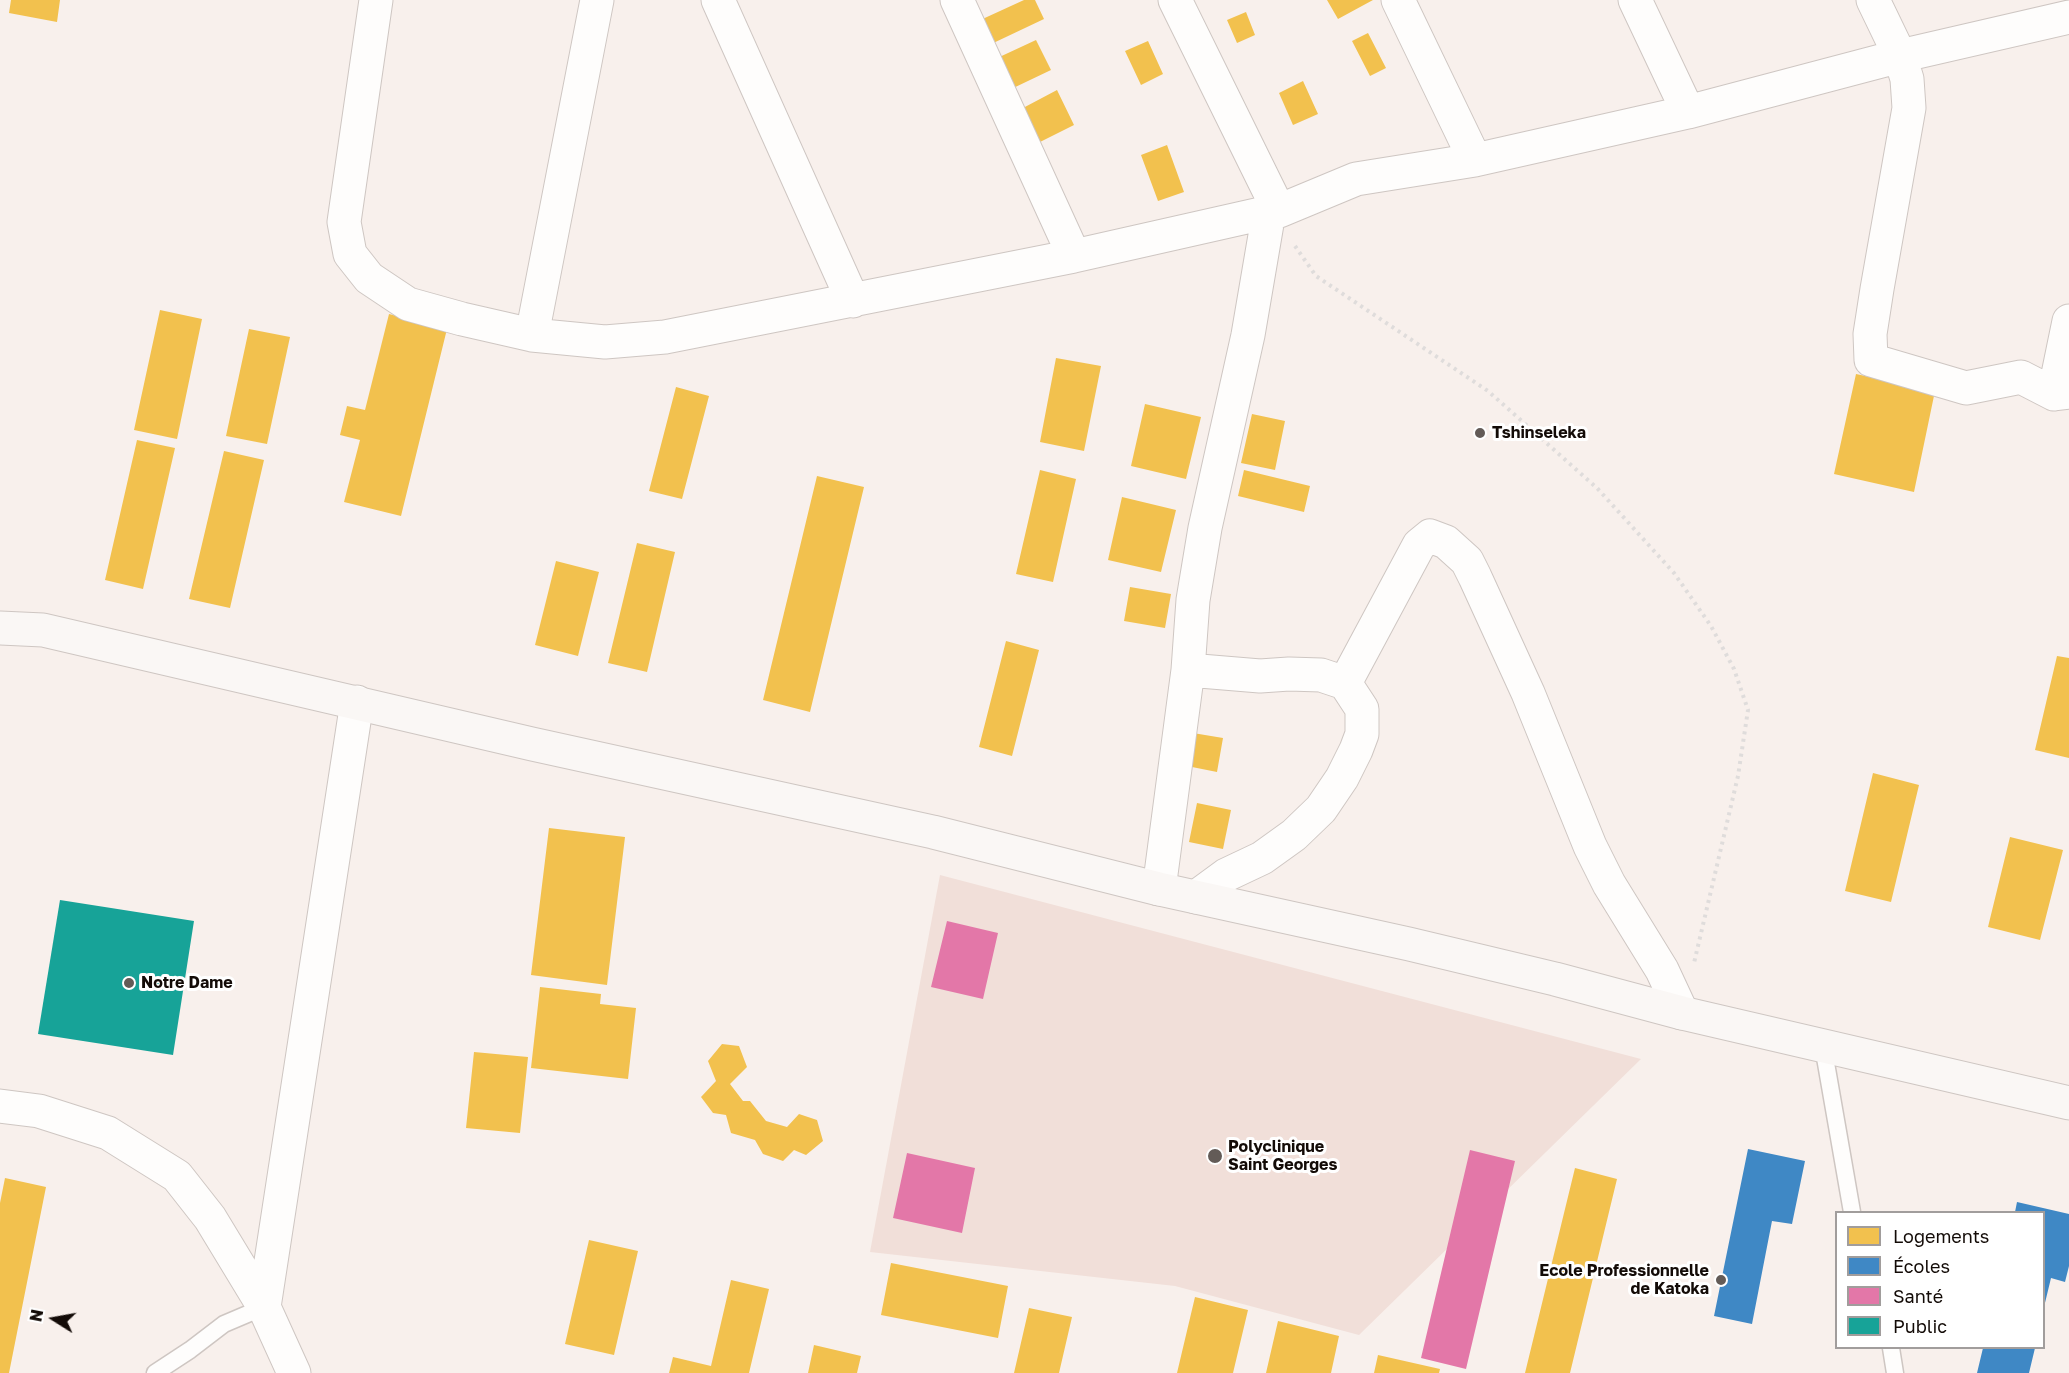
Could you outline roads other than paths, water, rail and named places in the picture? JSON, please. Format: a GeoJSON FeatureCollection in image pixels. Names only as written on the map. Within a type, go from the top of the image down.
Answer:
{"type":"FeatureCollection","features":[{"type":"Feature","properties":{"kind":"street"},"geometry":{"type":"LineString","coordinates":[[376,0],[344,222],[350,254],[369,278],[408,304],[532,335],[605,342],[665,337],[1074,256],[1274,211],[1356,179],[1475,160],[1688,112],[1900,56],[2069,17]]}},
{"type":"Feature","properties":{"kind":"street"},"geometry":{"type":"LineString","coordinates":[[532,335],[597,0]]}},
{"type":"Feature","properties":{"kind":"street"},"geometry":{"type":"LineString","coordinates":[[718,0],[853,301]]}},
{"type":"Feature","properties":{"kind":"street"},"geometry":{"type":"LineString","coordinates":[[957,0],[1074,256]]}},
{"type":"Feature","properties":{"kind":"street"},"geometry":{"type":"LineString","coordinates":[[1159,889],[1188,670],[1193,600],[1205,528],[1274,211],[1175,0]]}},
{"type":"Feature","properties":{"kind":"street"},"geometry":{"type":"LineString","coordinates":[[1398,0],[1475,160]]}},
{"type":"Feature","properties":{"kind":"street"},"geometry":{"type":"LineString","coordinates":[[1635,0],[1688,112]]}},
{"type":"Feature","properties":{"kind":"street"},"geometry":{"type":"LineString","coordinates":[[1873,0],[1900,56],[1907,79],[1910,108],[1875,300],[1870,334],[1871,360],[1966,388],[2021,377],[2062,393],[2069,321]]}},
{"type":"Feature","properties":{"kind":"street"},"geometry":{"type":"LineString","coordinates":[[1345,684],[1419,545],[1430,536],[1446,542],[1467,561],[1528,693],[1590,846],[1609,884],[1662,970],[1682,1013]]}},
{"type":"Feature","properties":{"kind":"street"},"geometry":{"type":"LineString","coordinates":[[0,628],[43,630],[532,744],[933,832],[1159,889],[1409,944],[1555,979],[1682,1013],[2069,1103]]}},
{"type":"Feature","properties":{"kind":"street"},"geometry":{"type":"LineString","coordinates":[[1188,670],[1260,676],[1321,675],[1345,684],[1362,709],[1362,734],[1342,778],[1321,809],[1294,835],[1262,858],[1226,875],[1196,897]]}},
{"type":"Feature","properties":{"kind":"street"},"geometry":{"type":"LineString","coordinates":[[264,1306],[357,702]]}},
{"type":"Feature","properties":{"kind":"street"},"geometry":{"type":"LineString","coordinates":[[0,1106],[39,1111],[108,1133],[177,1176],[210,1218],[264,1306],[294,1373]]}},
{"type":"Feature","properties":{"kind":"lane"},"geometry":{"type":"LineString","coordinates":[[1823,1046],[1852,1211]]}},
{"type":"Feature","properties":{"kind":"lane"},"geometry":{"type":"LineString","coordinates":[[155,1373],[190,1350],[224,1323],[264,1306]]}},
{"type":"Feature","properties":{"kind":"lane"},"geometry":{"type":"LineString","coordinates":[[1891,1349],[1895,1373]]}},
{"type":"Feature","properties":{"kind":"lane"},"geometry":{"type":"LineString","coordinates":[[175,1373],[190,1350]]}},
{"type":"Feature","properties":{"kind":"place","name":"Tshinseleka"},"geometry":{"type":"Point","coordinates":[1480,433]}},
{"type":"Feature","properties":{"kind":"place","name":"Notre Dame"},"geometry":{"type":"Point","coordinates":[129,983]}},
{"type":"Feature","properties":{"kind":"place","name":"Polyclinique Saint Georges"},"geometry":{"type":"Point","coordinates":[1215,1156]}},
{"type":"Feature","properties":{"kind":"place","name":"Ecole Professionnelle de Katoka"},"geometry":{"type":"Point","coordinates":[1721,1280]}}]}
